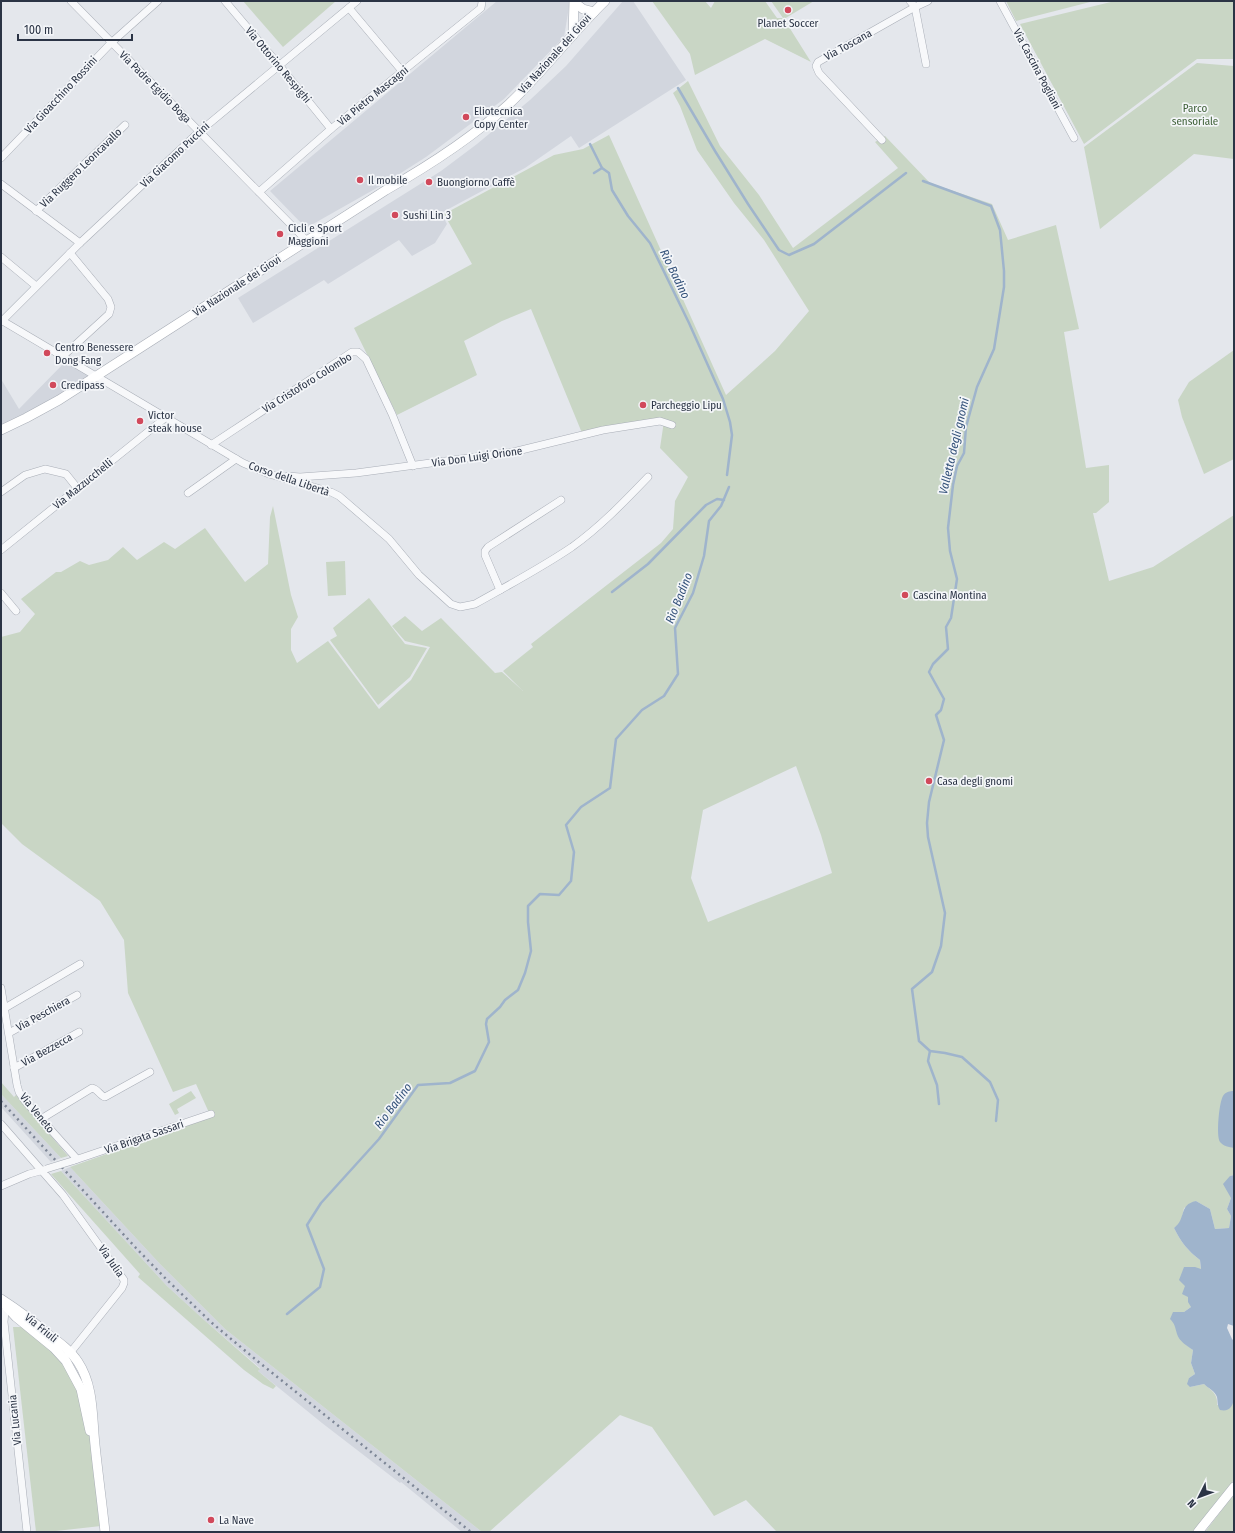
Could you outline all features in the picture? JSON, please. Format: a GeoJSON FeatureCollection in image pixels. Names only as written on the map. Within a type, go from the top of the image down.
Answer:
{"type":"FeatureCollection","features":[{"type":"Feature","properties":{"kind":"main road","name":"Via Nazionale dei Giovi"},"geometry":{"type":"LineString","coordinates":[[1,430],[59,400],[386,190],[438,160],[476,132],[528,86],[604,1]]}},
{"type":"Feature","properties":{"kind":"main road"},"geometry":{"type":"LineString","coordinates":[[574,2],[582,10],[594,12]]}},
{"type":"Feature","properties":{"kind":"main road"},"geometry":{"type":"LineString","coordinates":[[573,35],[574,2]]}},
{"type":"Feature","properties":{"kind":"main road","name":"Via Friuli"},"geometry":{"type":"LineString","coordinates":[[1,1299],[17,1309],[40,1327],[77,1361],[84,1374],[89,1392],[95,1447]]}},
{"type":"Feature","properties":{"kind":"main road","name":"Via Friuli"},"geometry":{"type":"LineString","coordinates":[[1,1299],[16,1317],[58,1352],[70,1367],[81,1389],[89,1429],[95,1447]]}},
{"type":"Feature","properties":{"kind":"main road"},"geometry":{"type":"LineString","coordinates":[[95,1447],[105,1532]]}},
{"type":"Feature","properties":{"kind":"main road"},"geometry":{"type":"LineString","coordinates":[[1198,1532],[1234,1487]]}},
{"type":"Feature","properties":{"kind":"street","name":"Via Padre Egidio Boga"},"geometry":{"type":"LineString","coordinates":[[71,1],[307,241]]}},
{"type":"Feature","properties":{"kind":"street","name":"Via Gioacchino Rossini"},"geometry":{"type":"LineString","coordinates":[[1,158],[111,43],[158,1]]}},
{"type":"Feature","properties":{"kind":"street","name":"Via Ottorino Respighi"},"geometry":{"type":"LineString","coordinates":[[224,1],[279,64],[331,129]]}},
{"type":"Feature","properties":{"kind":"street","name":"Via Giacomo Puccini"},"geometry":{"type":"LineString","coordinates":[[2,320],[80,243],[200,132],[279,64],[357,1]]}},
{"type":"Feature","properties":{"kind":"street","name":"Via Pietro Mascagni"},"geometry":{"type":"LineString","coordinates":[[260,192],[331,129],[481,8],[483,1]]}},
{"type":"Feature","properties":{"kind":"street","name":"Via Toscana"},"geometry":{"type":"LineString","coordinates":[[882,140],[819,73],[816,66],[818,62],[913,4],[928,1]]}},
{"type":"Feature","properties":{"kind":"street","name":"Via Cascina Pogliani"},"geometry":{"type":"LineString","coordinates":[[1000,1],[1074,138]]}},
{"type":"Feature","properties":{"kind":"street"},"geometry":{"type":"LineString","coordinates":[[913,4],[926,64]]}},
{"type":"Feature","properties":{"kind":"street"},"geometry":{"type":"LineString","coordinates":[[349,8],[402,71]]}},
{"type":"Feature","properties":{"kind":"street","name":"Via Ruggero Leoncavallo"},"geometry":{"type":"LineString","coordinates":[[36,210],[125,125]]}},
{"type":"Feature","properties":{"kind":"street"},"geometry":{"type":"LineString","coordinates":[[1,184],[80,243]]}},
{"type":"Feature","properties":{"kind":"street"},"geometry":{"type":"LineString","coordinates":[[63,356],[109,314],[111,307],[108,299],[70,253]]}},
{"type":"Feature","properties":{"kind":"street"},"geometry":{"type":"LineString","coordinates":[[1,257],[36,286]]}},
{"type":"Feature","properties":{"kind":"street","name":"Corso della Libertà"},"geometry":{"type":"LineString","coordinates":[[2,320],[243,463],[339,496],[389,539],[419,575],[451,604],[460,607],[475,604],[572,547],[598,527],[648,477]]}},
{"type":"Feature","properties":{"kind":"street","name":"Via Cristoforo Colombo"},"geometry":{"type":"LineString","coordinates":[[212,445],[352,352],[358,352],[366,359],[370,366],[392,414],[413,466]]}},
{"type":"Feature","properties":{"kind":"street","name":"Via Mazzucchelli"},"geometry":{"type":"LineString","coordinates":[[1,550],[165,418]]}},
{"type":"Feature","properties":{"kind":"street","name":"Via Don Luigi Orione"},"geometry":{"type":"LineString","coordinates":[[278,476],[300,477],[413,466],[513,452],[603,430],[660,421],[672,425]]}},
{"type":"Feature","properties":{"kind":"street"},"geometry":{"type":"LineString","coordinates":[[188,493],[236,459]]}},
{"type":"Feature","properties":{"kind":"street"},"geometry":{"type":"LineString","coordinates":[[1,492],[25,475],[45,469],[66,474],[78,489]]}},
{"type":"Feature","properties":{"kind":"street"},"geometry":{"type":"LineString","coordinates":[[500,590],[485,555],[485,551],[488,547],[561,500]]}},
{"type":"Feature","properties":{"kind":"street"},"geometry":{"type":"LineString","coordinates":[[1,593],[16,611]]}},
{"type":"Feature","properties":{"kind":"street"},"geometry":{"type":"LineString","coordinates":[[5,1008],[80,964]]}},
{"type":"Feature","properties":{"kind":"street","name":"Via Veneto"},"geometry":{"type":"LineString","coordinates":[[1,988],[19,1092],[74,1160]]}},
{"type":"Feature","properties":{"kind":"street","name":"Via Peschiera"},"geometry":{"type":"LineString","coordinates":[[9,1033],[77,994]]}},
{"type":"Feature","properties":{"kind":"street","name":"Via Bezzecca"},"geometry":{"type":"LineString","coordinates":[[14,1068],[79,1032]]}},
{"type":"Feature","properties":{"kind":"street"},"geometry":{"type":"LineString","coordinates":[[41,1119],[92,1088],[96,1089],[102,1097],[105,1098],[150,1072]]}},
{"type":"Feature","properties":{"kind":"street","name":"Via Brigata Sassari"},"geometry":{"type":"LineString","coordinates":[[74,1160],[210,1114]]}},
{"type":"Feature","properties":{"kind":"street"},"geometry":{"type":"LineString","coordinates":[[1,1124],[44,1170]]}},
{"type":"Feature","properties":{"kind":"street"},"geometry":{"type":"LineString","coordinates":[[1,1186],[74,1160]]}},
{"type":"Feature","properties":{"kind":"street","name":"Via Julia"},"geometry":{"type":"LineString","coordinates":[[44,1170],[122,1275],[124,1280],[122,1288],[70,1353]]}},
{"type":"Feature","properties":{"kind":"street"},"geometry":{"type":"LineString","coordinates":[[7,1308],[11,1308],[30,1324],[40,1327]]}},
{"type":"Feature","properties":{"kind":"street","name":"Via Lucania"},"geometry":{"type":"LineString","coordinates":[[7,1308],[4,1313],[5,1328],[27,1532]]}},
{"type":"Feature","properties":{"kind":"street"},"geometry":{"type":"LineString","coordinates":[[41,1338],[50,1340],[66,1354],[70,1353]]}},
{"type":"Feature","properties":{"kind":"shaded area"},"geometry":{"type":"Polygon","coordinates":[[[497,1],[570,1],[564,37],[504,99],[426,157],[382,185],[306,228],[270,191],[497,1]]]}},
{"type":"Feature","properties":{"kind":"shaded area"},"geometry":{"type":"Polygon","coordinates":[[[623,1],[633,1],[686,80],[579,148],[571,136],[525,168],[441,213],[447,224],[435,243],[412,256],[399,240],[328,284],[324,280],[253,323],[238,298],[441,171],[477,144],[530,100],[566,66],[623,1]]]}},
{"type":"Feature","properties":{"kind":"shaded area"},"geometry":{"type":"Polygon","coordinates":[[[68,359],[97,376],[1,430],[1,379],[19,409],[68,359]]]}},
{"type":"Feature","properties":{"kind":"shaded area"},"geometry":{"type":"Polygon","coordinates":[[[1,1094],[61,1158],[51,1162],[1,1107],[1,1094]]]}},
{"type":"Feature","properties":{"kind":"shaded area"},"geometry":{"type":"Polygon","coordinates":[[[70,1167],[160,1264],[225,1329],[482,1532],[462,1532],[401,1482],[400,1483],[322,1423],[258,1371],[260,1368],[167,1286],[61,1171],[70,1167]]]}},
{"type":"Feature","properties":{"kind":"green space"},"geometry":{"type":"Polygon","coordinates":[[[243,1],[336,1],[283,47],[243,1]]]}},
{"type":"Feature","properties":{"kind":"green space"},"geometry":{"type":"Polygon","coordinates":[[[652,1],[705,1],[711,8],[715,1],[765,1],[777,18],[783,18],[771,1],[814,1],[784,19],[811,62],[765,39],[695,75],[690,54],[652,1]]]}},
{"type":"Feature","properties":{"kind":"green space"},"geometry":{"type":"Polygon","coordinates":[[[1006,1],[1094,1],[1016,21],[1006,1]]]}},
{"type":"Feature","properties":{"kind":"green space"},"geometry":{"type":"Polygon","coordinates":[[[1115,1],[1234,1],[1234,59],[1197,59],[1084,144],[1020,24],[1115,1]]]}},
{"type":"Feature","properties":{"kind":"green space","name":"Parco sensoriale"},"geometry":{"type":"Polygon","coordinates":[[[1197,63],[1234,66],[1234,159],[1194,154],[1100,229],[1084,147],[1197,63]]]}},
{"type":"Feature","properties":{"kind":"green space"},"geometry":{"type":"Polygon","coordinates":[[[688,81],[720,146],[759,195],[793,248],[898,168],[875,142],[885,136],[930,183],[992,204],[1008,240],[1056,225],[1079,329],[1064,332],[1086,468],[1109,465],[1109,502],[1096,513],[1093,513],[1109,581],[1153,567],[1234,515],[1234,1175],[1230,1176],[1231,1198],[1227,1209],[1231,1216],[1229,1228],[1215,1229],[1210,1209],[1196,1201],[1184,1208],[1181,1223],[1174,1228],[1185,1246],[1200,1260],[1201,1270],[1186,1286],[1191,1307],[1184,1312],[1177,1312],[1176,1319],[1177,1330],[1180,1338],[1193,1350],[1191,1363],[1195,1374],[1189,1378],[1190,1387],[1204,1384],[1217,1398],[1217,1405],[1233,1403],[1234,1398],[1234,1480],[1193,1532],[777,1532],[746,1500],[714,1516],[652,1427],[620,1415],[489,1532],[482,1532],[225,1329],[160,1264],[70,1167],[211,1117],[196,1084],[173,1092],[128,993],[124,940],[100,901],[22,844],[1,823],[1,637],[20,632],[35,614],[21,599],[56,572],[61,572],[80,561],[89,565],[108,560],[123,547],[137,560],[164,542],[175,549],[205,528],[245,582],[268,564],[270,517],[273,506],[291,595],[298,617],[291,629],[291,650],[297,663],[328,641],[379,709],[411,680],[430,647],[405,641],[392,626],[405,616],[422,631],[441,618],[495,673],[502,672],[523,691],[503,671],[533,647],[531,644],[661,543],[673,529],[675,501],[688,477],[660,448],[664,421],[582,433],[531,309],[502,321],[464,341],[477,375],[397,415],[354,328],[472,264],[444,214],[554,155],[583,149],[609,135],[726,395],[775,351],[809,311],[764,240],[734,203],[697,150],[680,106],[673,93],[688,81]],[[796,766],[703,810],[691,878],[708,922],[832,873],[821,835],[796,766]]]}},
{"type":"Feature","properties":{"kind":"green space"},"geometry":{"type":"Polygon","coordinates":[[[1234,350],[1234,459],[1204,474],[1182,417],[1178,400],[1189,382],[1234,350]]]}},
{"type":"Feature","properties":{"kind":"green space"},"geometry":{"type":"Polygon","coordinates":[[[345,561],[346,595],[328,596],[326,562],[345,561]]]}},
{"type":"Feature","properties":{"kind":"green space"},"geometry":{"type":"Polygon","coordinates":[[[369,598],[405,644],[427,648],[410,677],[378,705],[330,640],[337,636],[333,628],[369,598]]]}},
{"type":"Feature","properties":{"kind":"green space"},"geometry":{"type":"Polygon","coordinates":[[[1,1082],[14,1097],[16,1095],[68,1156],[61,1158],[1,1094],[1,1082]]]}},
{"type":"Feature","properties":{"kind":"green space"},"geometry":{"type":"Polygon","coordinates":[[[191,1091],[196,1098],[177,1109],[179,1113],[175,1115],[169,1104],[191,1091]]]}},
{"type":"Feature","properties":{"kind":"green space"},"geometry":{"type":"Polygon","coordinates":[[[61,1171],[167,1286],[260,1369],[258,1371],[276,1386],[273,1389],[263,1384],[244,1370],[138,1277],[140,1274],[51,1174],[61,1171]]]}},
{"type":"Feature","properties":{"kind":"green space"},"geometry":{"type":"Polygon","coordinates":[[[13,1327],[23,1327],[70,1365],[89,1421],[101,1526],[36,1532],[13,1327]]]}},
{"type":"Feature","properties":{"kind":"green space"},"geometry":{"type":"Polygon","coordinates":[[[1234,1494],[1234,1532],[1205,1532],[1234,1494]]]}},
{"type":"Feature","properties":{"kind":"water"},"geometry":{"type":"Polygon","coordinates":[[[1234,1091],[1234,1148],[1220,1142],[1218,1119],[1223,1096],[1228,1092],[1234,1091]]]}},
{"type":"Feature","properties":{"kind":"water"},"geometry":{"type":"Polygon","coordinates":[[[1234,1175],[1234,1326],[1228,1324],[1227,1328],[1234,1341],[1234,1398],[1233,1404],[1230,1408],[1220,1410],[1215,1393],[1204,1384],[1190,1387],[1187,1384],[1189,1378],[1195,1374],[1191,1363],[1193,1350],[1180,1339],[1174,1324],[1170,1319],[1173,1312],[1184,1312],[1191,1307],[1188,1302],[1188,1297],[1182,1294],[1185,1286],[1179,1280],[1184,1267],[1195,1267],[1201,1269],[1200,1260],[1185,1246],[1174,1228],[1178,1224],[1187,1206],[1196,1201],[1210,1209],[1215,1229],[1229,1228],[1231,1216],[1227,1209],[1231,1198],[1223,1184],[1230,1176],[1234,1175]]]}},
{"type":"Feature","properties":{"kind":"waterway"},"geometry":{"type":"LineString","coordinates":[[678,88],[748,204],[779,250],[789,255],[814,244],[906,173]]}},
{"type":"Feature","properties":{"kind":"waterway"},"geometry":{"type":"LineString","coordinates":[[590,144],[602,168]]}},
{"type":"Feature","properties":{"kind":"waterway","name":"Rio Badino"},"geometry":{"type":"LineString","coordinates":[[594,173],[602,168],[609,173],[612,190],[628,216],[650,243],[689,323],[723,399],[730,422],[732,435],[727,475]]}},
{"type":"Feature","properties":{"kind":"waterway","name":"Valletta degli gnomi"},"geometry":{"type":"LineString","coordinates":[[923,181],[991,206],[1000,230],[1004,271],[1004,287],[994,349],[977,387],[966,427],[964,453],[957,466],[953,485],[948,528],[950,551],[957,579],[951,618],[946,627],[948,649],[933,664],[929,672],[944,699],[941,710],[936,715],[944,740],[929,802],[927,823],[928,837],[945,913],[941,946],[932,972],[912,989],[919,1041],[930,1051],[962,1057],[990,1082],[998,1100],[996,1121]]}},
{"type":"Feature","properties":{"kind":"waterway","name":"Rio Badino"},"geometry":{"type":"LineString","coordinates":[[287,1314],[320,1287],[324,1269],[307,1225],[321,1203],[379,1139],[418,1085],[450,1083],[475,1071],[489,1042],[486,1024],[487,1019],[505,1000],[518,990],[525,973],[531,951],[528,906],[540,894],[559,895],[571,881],[574,852],[566,825],[581,807],[610,788],[616,739],[642,710],[664,696],[678,674],[675,628],[693,593],[704,556],[709,521],[721,506],[729,487]]}},
{"type":"Feature","properties":{"kind":"waterway"},"geometry":{"type":"LineString","coordinates":[[612,592],[648,564],[706,505],[717,499],[724,500]]}},
{"type":"Feature","properties":{"kind":"waterway"},"geometry":{"type":"LineString","coordinates":[[930,1051],[928,1061],[937,1085],[939,1104]]}},
{"type":"Feature","properties":{"kind":"railway"},"geometry":{"type":"LineString","coordinates":[[1,1101],[136,1248],[212,1323],[471,1532]]}},
{"type":"Feature","properties":{"kind":"place","name":"Planet Soccer"},"geometry":{"type":"Point","coordinates":[788,10]}},
{"type":"Feature","properties":{"kind":"place","name":"Eliotecnica Copy Center"},"geometry":{"type":"Point","coordinates":[466,117]}},
{"type":"Feature","properties":{"kind":"place","name":"Il mobile"},"geometry":{"type":"Point","coordinates":[360,180]}},
{"type":"Feature","properties":{"kind":"place","name":"Buongiorno Caffè"},"geometry":{"type":"Point","coordinates":[429,182]}},
{"type":"Feature","properties":{"kind":"place","name":"Sushi Lin 3"},"geometry":{"type":"Point","coordinates":[395,215]}},
{"type":"Feature","properties":{"kind":"place","name":"Cicli e Sport Maggioni"},"geometry":{"type":"Point","coordinates":[280,234]}},
{"type":"Feature","properties":{"kind":"place","name":"Centro Benessere Dong Fang"},"geometry":{"type":"Point","coordinates":[47,353]}},
{"type":"Feature","properties":{"kind":"place","name":"Credipass"},"geometry":{"type":"Point","coordinates":[53,385]}},
{"type":"Feature","properties":{"kind":"place","name":"Parcheggio Lipu"},"geometry":{"type":"Point","coordinates":[643,405]}},
{"type":"Feature","properties":{"kind":"place","name":"Victor steak house"},"geometry":{"type":"Point","coordinates":[140,421]}},
{"type":"Feature","properties":{"kind":"place","name":"Cascina Montina"},"geometry":{"type":"Point","coordinates":[905,595]}},
{"type":"Feature","properties":{"kind":"place","name":"Casa degli gnomi"},"geometry":{"type":"Point","coordinates":[929,781]}},
{"type":"Feature","properties":{"kind":"place","name":"La Nave"},"geometry":{"type":"Point","coordinates":[211,1520]}}]}
